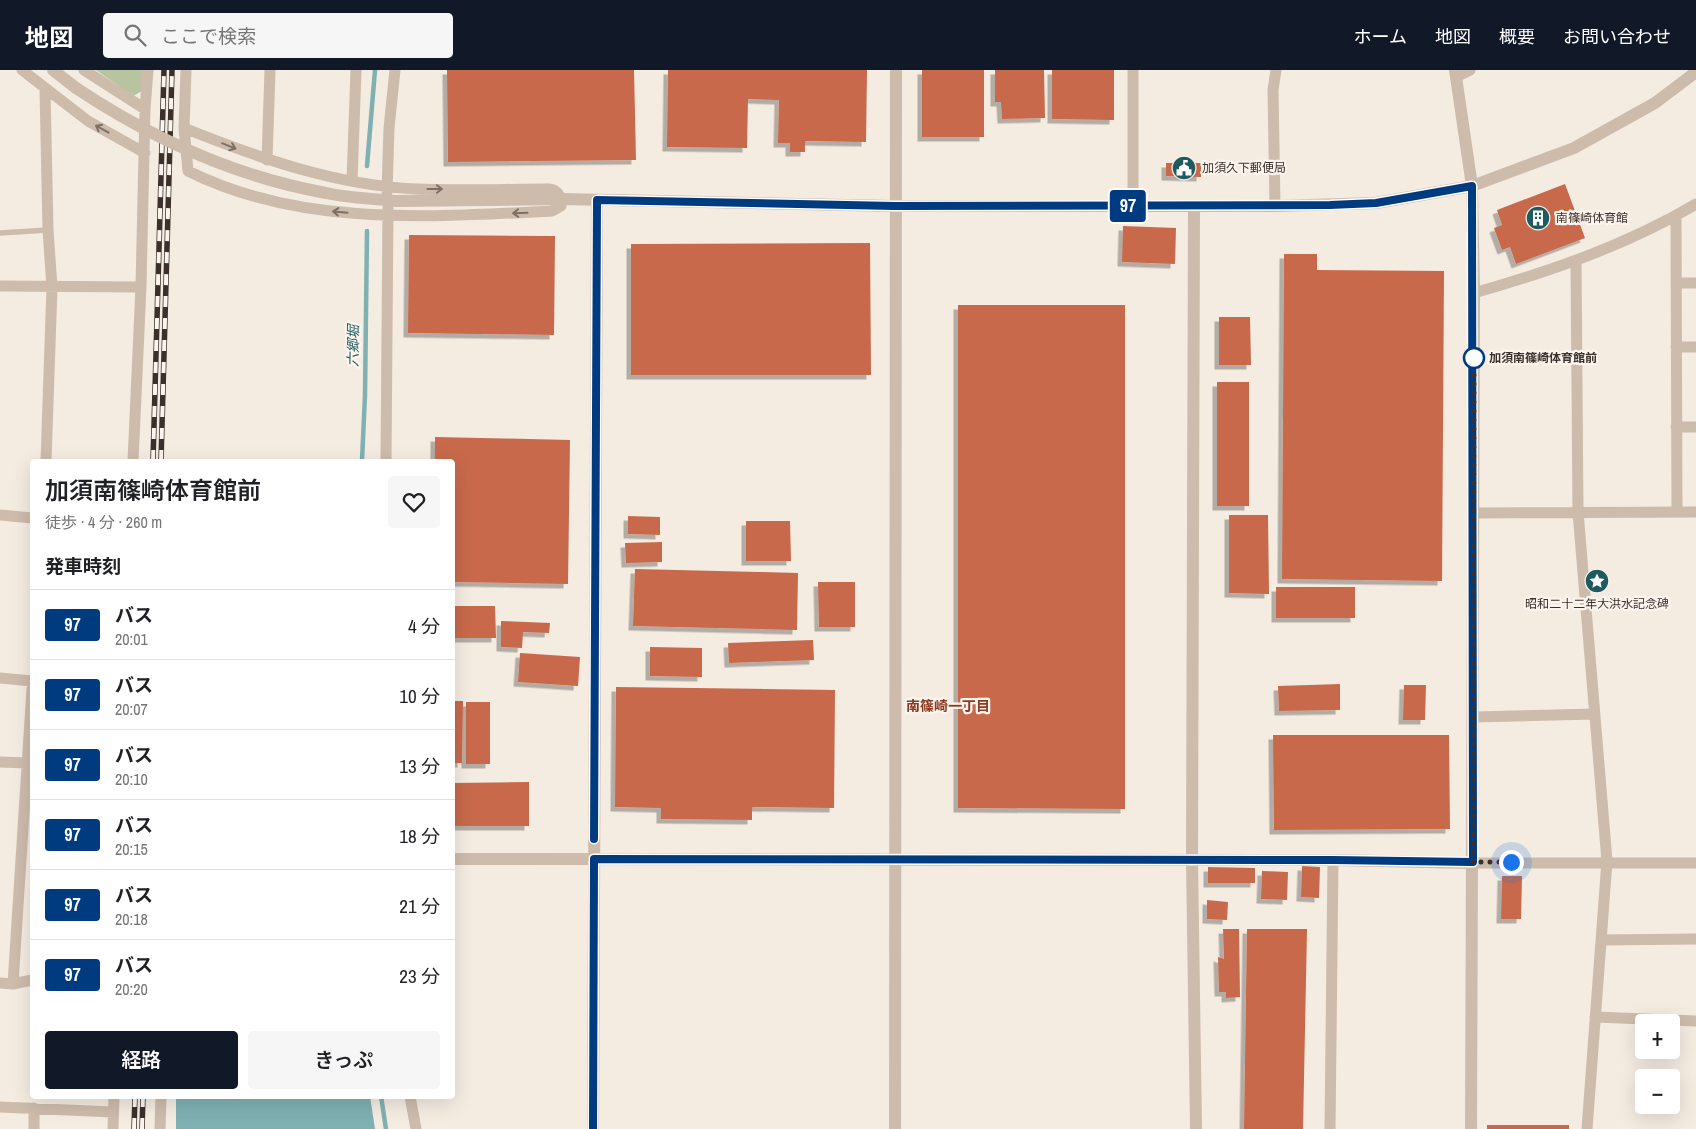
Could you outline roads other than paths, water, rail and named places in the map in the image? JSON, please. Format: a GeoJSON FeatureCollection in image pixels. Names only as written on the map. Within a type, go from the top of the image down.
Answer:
{"type":"FeatureCollection","features":[{"type":"Feature","properties":{"kind":"street"},"geometry":{"type":"LineString","coordinates":[[22,70],[88,121],[145,153]]}},
{"type":"Feature","properties":{"kind":"street"},"geometry":{"type":"LineString","coordinates":[[53,70],[76,88],[148,131],[233,168],[293,186],[327,193],[398,201],[597,200],[894,206],[1275,206],[1376,203],[1472,186],[1574,148],[1655,102],[1696,72]]}},
{"type":"Feature","properties":{"kind":"street"},"geometry":{"type":"LineString","coordinates":[[84,70],[145,109]]}},
{"type":"Feature","properties":{"kind":"street"},"geometry":{"type":"LineString","coordinates":[[133,459],[141,287],[145,109],[148,70]]}},
{"type":"Feature","properties":{"kind":"street"},"geometry":{"type":"LineString","coordinates":[[184,128],[267,160],[309,172],[352,181],[416,189],[549,188],[555,190],[561,200],[561,206],[552,212],[388,216],[279,204],[214,184],[188,171],[184,128],[186,70]]}},
{"type":"Feature","properties":{"kind":"street"},"geometry":{"type":"LineString","coordinates":[[267,160],[270,70]]}},
{"type":"Feature","properties":{"kind":"street"},"geometry":{"type":"LineString","coordinates":[[352,181],[356,70]]}},
{"type":"Feature","properties":{"kind":"street"},"geometry":{"type":"LineString","coordinates":[[386,459],[387,186],[389,128],[396,70]]}},
{"type":"Feature","properties":{"kind":"street"},"geometry":{"type":"LineString","coordinates":[[895,1129],[894,206],[896,70]]}},
{"type":"Feature","properties":{"kind":"street"},"geometry":{"type":"LineString","coordinates":[[1133,70],[1133,206]]}},
{"type":"Feature","properties":{"kind":"street"},"geometry":{"type":"LineString","coordinates":[[1275,206],[1273,90],[1276,70]]}},
{"type":"Feature","properties":{"kind":"street"},"geometry":{"type":"LineString","coordinates":[[1470,70],[1455,73],[1472,186],[1474,293],[1474,717],[1471,1129]]}},
{"type":"Feature","properties":{"kind":"street"},"geometry":{"type":"LineString","coordinates":[[45,89],[48,230],[52,287],[46,459]]}},
{"type":"Feature","properties":{"kind":"street"},"geometry":{"type":"LineString","coordinates":[[593,1129],[597,200]]}},
{"type":"Feature","properties":{"kind":"street"},"geometry":{"type":"LineString","coordinates":[[1474,293],[1576,261],[1676,216],[1696,204]]}},
{"type":"Feature","properties":{"kind":"street"},"geometry":{"type":"LineString","coordinates":[[1194,206],[1192,860],[1196,1129]]}},
{"type":"Feature","properties":{"kind":"street"},"geometry":{"type":"LineString","coordinates":[[1676,216],[1677,512]]}},
{"type":"Feature","properties":{"kind":"street"},"geometry":{"type":"LineString","coordinates":[[1576,261],[1578,512],[1607,861],[1588,1129]]}},
{"type":"Feature","properties":{"kind":"street"},"geometry":{"type":"LineString","coordinates":[[1676,283],[1696,283]]}},
{"type":"Feature","properties":{"kind":"street"},"geometry":{"type":"LineString","coordinates":[[0,286],[141,287]]}},
{"type":"Feature","properties":{"kind":"street"},"geometry":{"type":"LineString","coordinates":[[1676,347],[1696,346]]}},
{"type":"Feature","properties":{"kind":"street"},"geometry":{"type":"LineString","coordinates":[[1676,427],[1696,427]]}},
{"type":"Feature","properties":{"kind":"street"},"geometry":{"type":"LineString","coordinates":[[1474,513],[1696,512]]}},
{"type":"Feature","properties":{"kind":"street"},"geometry":{"type":"LineString","coordinates":[[0,516],[30,518]]}},
{"type":"Feature","properties":{"kind":"street"},"geometry":{"type":"LineString","coordinates":[[0,678],[30,681]]}},
{"type":"Feature","properties":{"kind":"street"},"geometry":{"type":"LineString","coordinates":[[1474,717],[1595,714]]}},
{"type":"Feature","properties":{"kind":"street"},"geometry":{"type":"LineString","coordinates":[[13,984],[28,825],[30,726]]}},
{"type":"Feature","properties":{"kind":"street"},"geometry":{"type":"LineString","coordinates":[[0,762],[28,763]]}},
{"type":"Feature","properties":{"kind":"street"},"geometry":{"type":"LineString","coordinates":[[455,859],[1333,860],[1696,863]]}},
{"type":"Feature","properties":{"kind":"street"},"geometry":{"type":"LineString","coordinates":[[1330,1129],[1333,860]]}},
{"type":"Feature","properties":{"kind":"street"},"geometry":{"type":"LineString","coordinates":[[1601,940],[1696,938]]}},
{"type":"Feature","properties":{"kind":"street"},"geometry":{"type":"LineString","coordinates":[[0,983],[13,984],[30,980]]}},
{"type":"Feature","properties":{"kind":"street"},"geometry":{"type":"LineString","coordinates":[[1595,1017],[1696,1021]]}},
{"type":"Feature","properties":{"kind":"street"},"geometry":{"type":"LineString","coordinates":[[112,1129],[114,1099]]}},
{"type":"Feature","properties":{"kind":"street"},"geometry":{"type":"LineString","coordinates":[[160,1129],[161,1099]]}},
{"type":"Feature","properties":{"kind":"street"},"geometry":{"type":"LineString","coordinates":[[411,1099],[416,1129]]}},
{"type":"Feature","properties":{"kind":"street"},"geometry":{"type":"LineString","coordinates":[[0,1107],[113,1112]]}},
{"type":"Feature","properties":{"kind":"street"},"geometry":{"type":"LineString","coordinates":[[34,1108],[34,1129]]}},
{"type":"Feature","properties":{"kind":"lane"},"geometry":{"type":"LineString","coordinates":[[0,233],[48,230]]}},
{"type":"Feature","properties":{"kind":"water"},"geometry":{"type":"Polygon","coordinates":[[[176,1099],[370,1099],[375,1129],[176,1129],[176,1099]]]}},
{"type":"Feature","properties":{"kind":"waterway","name":"六郷堀"},"geometry":{"type":"LineString","coordinates":[[367,166],[375,70]]}},
{"type":"Feature","properties":{"kind":"waterway","name":"六郷堀"},"geometry":{"type":"LineString","coordinates":[[362,459],[365,395],[367,231]]}},
{"type":"Feature","properties":{"kind":"waterway","name":"六郷堀"},"geometry":{"type":"LineString","coordinates":[[381,1099],[386,1129]]}},
{"type":"Feature","properties":{"kind":"railway"},"geometry":{"type":"LineString","coordinates":[[153,459],[164,70]]}},
{"type":"Feature","properties":{"kind":"railway"},"geometry":{"type":"LineString","coordinates":[[161,459],[172,70]]}},
{"type":"Feature","properties":{"kind":"railway"},"geometry":{"type":"LineString","coordinates":[[134,1129],[135,1099]]}},
{"type":"Feature","properties":{"kind":"railway"},"geometry":{"type":"LineString","coordinates":[[142,1129],[143,1099]]}},
{"type":"Feature","properties":{"kind":"place","name":"加須久下郵便局"},"geometry":{"type":"Point","coordinates":[1184,168]}},
{"type":"Feature","properties":{"kind":"place","name":"南篠崎体育館"},"geometry":{"type":"Point","coordinates":[1538,218]}},
{"type":"Feature","properties":{"kind":"place","name":"加須南篠崎体育館前"},"geometry":{"type":"Point","coordinates":[1474,358]}},
{"type":"Feature","properties":{"kind":"place","name":"昭和二十二年大洪水記念碑"},"geometry":{"type":"Point","coordinates":[1597,581]}},
{"type":"Feature","properties":{"kind":"district","name":"南篠崎一丁目"},"geometry":{"type":"Point","coordinates":[948,706]}}]}
